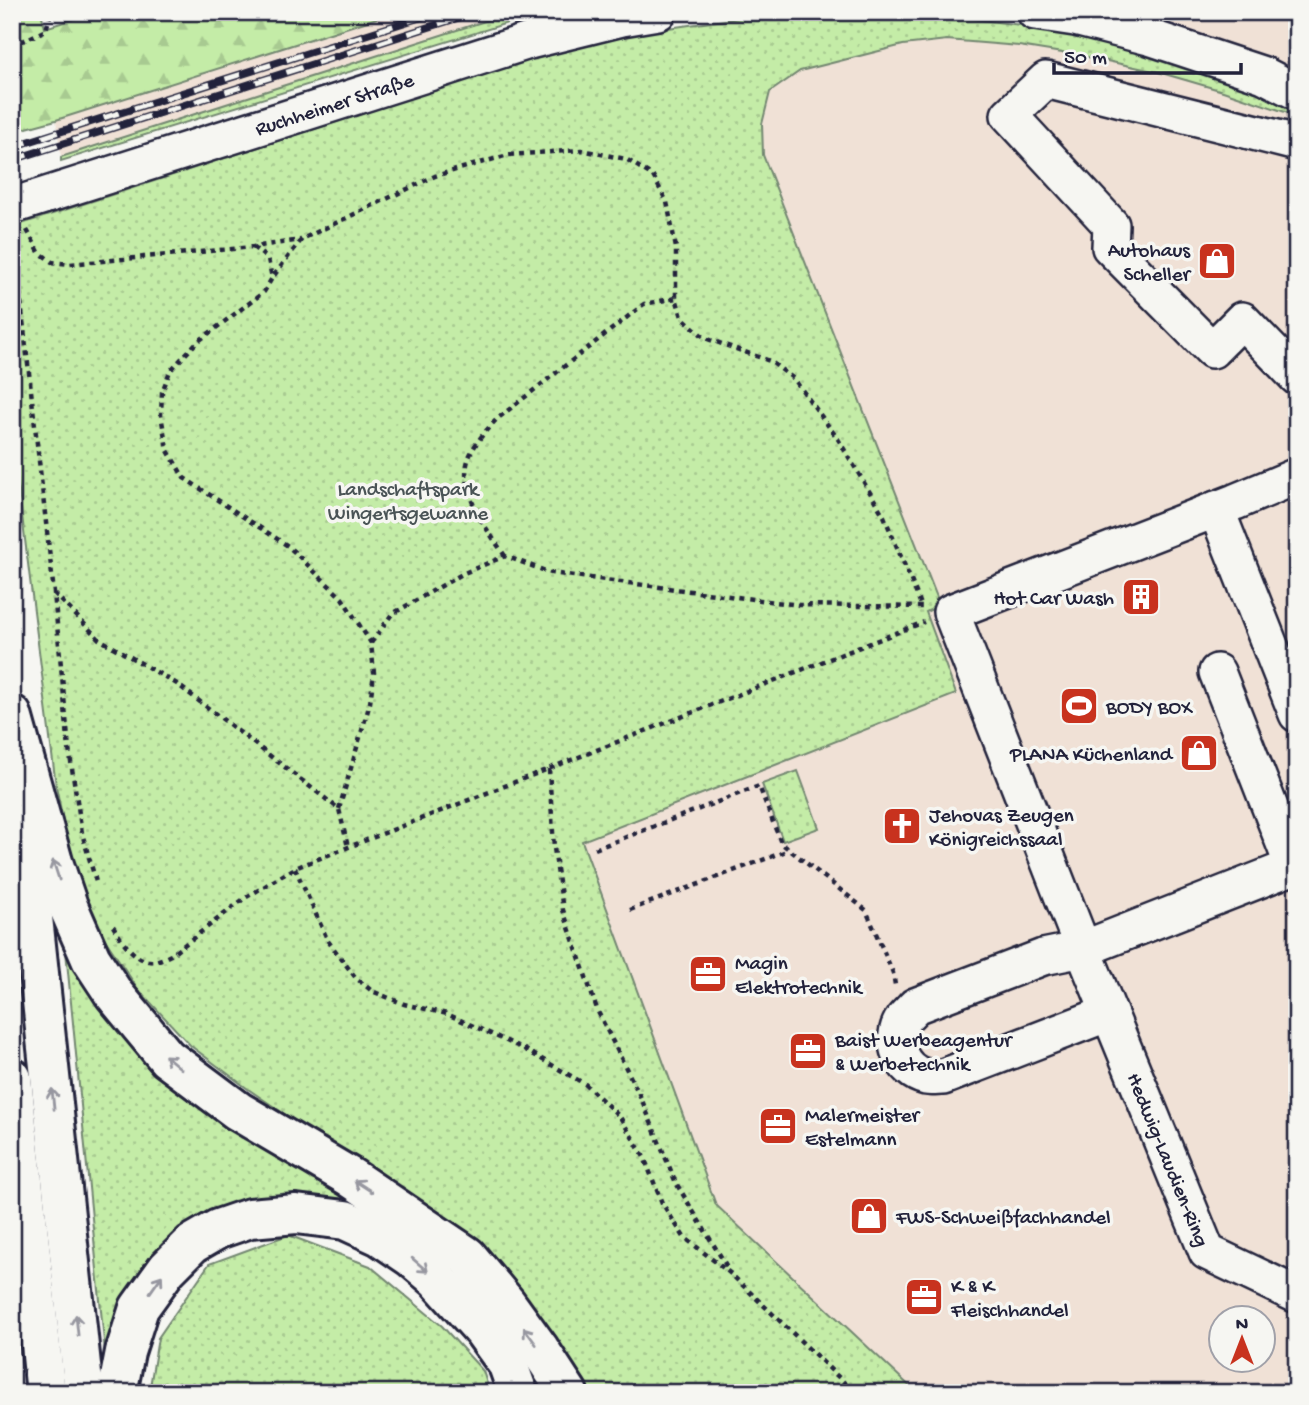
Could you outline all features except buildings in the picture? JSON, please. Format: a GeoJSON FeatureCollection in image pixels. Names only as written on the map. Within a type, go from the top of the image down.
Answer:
{"type":"FeatureCollection","features":[{"type":"Feature","properties":{"kind":"highway"},"geometry":{"type":"LineString","coordinates":[[12,718],[84,1393]]}},
{"type":"Feature","properties":{"kind":"highway"},"geometry":{"type":"LineString","coordinates":[[12,718],[68,906],[91,959],[114,994],[167,1058],[238,1111],[350,1177],[467,1256],[540,1350],[568,1393]]}},
{"type":"Feature","properties":{"kind":"highway"},"geometry":{"type":"LineString","coordinates":[[12,1078],[47,1393]]}},
{"type":"Feature","properties":{"kind":"highway"},"geometry":{"type":"LineString","coordinates":[[117,1393],[125,1352],[139,1308],[167,1269],[192,1244],[218,1229],[250,1218],[296,1214],[345,1220],[380,1236],[411,1257],[437,1279],[482,1329],[508,1365],[518,1393]]}},
{"type":"Feature","properties":{"kind":"highway"},"geometry":{"type":"LineString","coordinates":[[12,1272],[40,1334]]}},
{"type":"Feature","properties":{"kind":"street","name":"Ruchheimer Straße"},"geometry":{"type":"LineString","coordinates":[[17,215],[65,188],[529,41],[658,12]]}},
{"type":"Feature","properties":{"kind":"street"},"geometry":{"type":"LineString","coordinates":[[1035,12],[1149,37],[1264,75],[1297,92]]}},
{"type":"Feature","properties":{"kind":"street"},"geometry":{"type":"LineString","coordinates":[[1297,143],[1046,80],[1009,115],[1111,225],[1110,247],[1212,350],[1242,320],[1297,377]]}},
{"type":"Feature","properties":{"kind":"street"},"geometry":{"type":"LineString","coordinates":[[1297,476],[1226,506],[1297,715]]}},
{"type":"Feature","properties":{"kind":"street","name":"Hedwig-Laudien-Ring"},"geometry":{"type":"LineString","coordinates":[[1226,506],[951,612],[1083,949],[1207,1252],[1297,1295]]}},
{"type":"Feature","properties":{"kind":"street"},"geometry":{"type":"LineString","coordinates":[[1109,1013],[943,1077],[927,1077],[911,1070],[904,1064],[897,1044],[902,1020],[915,1006],[1043,957],[1083,949],[1295,865],[1217,672]]}},
{"type":"Feature","properties":{"kind":"path"},"geometry":{"type":"LineString","coordinates":[[12,46],[46,30],[51,12]]}},
{"type":"Feature","properties":{"kind":"path"},"geometry":{"type":"LineString","coordinates":[[17,215],[39,252],[52,262],[70,264],[253,247],[302,239],[436,176],[508,155],[581,150],[626,159],[653,176],[667,202],[676,248],[676,298],[682,317],[705,338],[770,361],[793,379],[838,439],[884,516],[927,621],[295,867],[245,898],[171,955],[159,960],[148,961],[138,956],[128,947],[110,918]]}},
{"type":"Feature","properties":{"kind":"path"},"geometry":{"type":"LineString","coordinates":[[12,222],[69,749],[82,833],[97,887]]}},
{"type":"Feature","properties":{"kind":"path"},"geometry":{"type":"LineString","coordinates":[[302,239],[264,292],[196,343],[170,371],[162,392],[161,415],[167,449],[184,478],[288,545],[342,598],[371,643],[374,673],[370,703],[339,809],[348,847]]}},
{"type":"Feature","properties":{"kind":"path"},"geometry":{"type":"LineString","coordinates":[[253,247],[268,258],[272,278]]}},
{"type":"Feature","properties":{"kind":"path"},"geometry":{"type":"LineString","coordinates":[[676,298],[644,304],[497,419],[469,456],[466,480],[472,502],[505,556],[551,573],[800,605],[922,607]]}},
{"type":"Feature","properties":{"kind":"path"},"geometry":{"type":"LineString","coordinates":[[371,643],[392,614],[464,573],[505,556]]}},
{"type":"Feature","properties":{"kind":"path"},"geometry":{"type":"LineString","coordinates":[[54,593],[99,639],[177,684],[339,809]]}},
{"type":"Feature","properties":{"kind":"path"},"geometry":{"type":"LineString","coordinates":[[548,769],[554,848],[564,909],[598,1012],[641,1098],[676,1183],[732,1273]]}},
{"type":"Feature","properties":{"kind":"path"},"geometry":{"type":"LineString","coordinates":[[595,849],[759,786],[780,843],[866,910],[893,973],[902,1020]]}},
{"type":"Feature","properties":{"kind":"path"},"geometry":{"type":"LineString","coordinates":[[630,910],[789,850]]}},
{"type":"Feature","properties":{"kind":"path"},"geometry":{"type":"LineString","coordinates":[[295,867],[328,941],[356,978],[372,991],[404,1004],[447,1014],[524,1049],[585,1084],[620,1117],[644,1157],[662,1203],[684,1237],[732,1273],[855,1393]]}},
{"type":"Feature","properties":{"kind":"shaded area"},"geometry":{"type":"Polygon","coordinates":[[[396,12],[513,12],[61,157],[56,120],[396,12]]]}},
{"type":"Feature","properties":{"kind":"shaded area"},"geometry":{"type":"Polygon","coordinates":[[[1132,12],[1297,12],[1297,68],[1164,21],[1132,12]]]}},
{"type":"Feature","properties":{"kind":"shaded area"},"geometry":{"type":"Polygon","coordinates":[[[947,40],[1019,46],[1158,72],[1297,116],[1297,1393],[917,1393],[716,1205],[582,841],[956,694],[926,611],[940,604],[763,155],[762,124],[770,92],[800,71],[903,45],[947,40]]]}},
{"type":"Feature","properties":{"kind":"green space"},"geometry":{"type":"Polygon","coordinates":[[[12,12],[41,12],[45,28],[96,12],[396,12],[12,132],[12,12]]]}},
{"type":"Feature","properties":{"kind":"green space"},"geometry":{"type":"Polygon","coordinates":[[[513,12],[543,12],[61,161],[61,157],[513,12]]]}},
{"type":"Feature","properties":{"kind":"green space","name":"Landschaftspark Wingertsgewanne"},"geometry":{"type":"Polygon","coordinates":[[[813,14],[949,16],[1021,25],[1096,40],[1229,78],[1297,106],[1297,116],[1158,72],[1019,46],[947,40],[903,45],[800,71],[770,92],[762,124],[763,155],[940,605],[926,612],[956,694],[582,841],[716,1205],[917,1393],[586,1393],[453,1229],[248,1089],[191,1046],[138,989],[102,935],[73,870],[56,786],[12,436],[12,227],[540,56],[647,31],[739,18],[813,14]]]}},
{"type":"Feature","properties":{"kind":"green space"},"geometry":{"type":"Polygon","coordinates":[[[798,771],[819,828],[783,841],[762,784],[798,771]]]}},
{"type":"Feature","properties":{"kind":"green space"},"geometry":{"type":"Polygon","coordinates":[[[65,941],[101,994],[449,1269],[550,1393],[533,1393],[407,1243],[246,1209],[106,1362],[65,941]]]}},
{"type":"Feature","properties":{"kind":"green space"},"geometry":{"type":"Polygon","coordinates":[[[288,1235],[370,1266],[442,1326],[483,1371],[490,1393],[149,1393],[158,1338],[209,1264],[288,1235]]]}},
{"type":"Feature","properties":{"kind":"railway"},"geometry":{"type":"LineString","coordinates":[[12,147],[437,12]]}},
{"type":"Feature","properties":{"kind":"railway"},"geometry":{"type":"LineString","coordinates":[[12,160],[476,12]]}},
{"type":"Feature","properties":{"kind":"place","name":"Autohaus Scheller"},"geometry":{"type":"Point","coordinates":[1217,261]}},
{"type":"Feature","properties":{"kind":"place","name":"Hot Car Wash"},"geometry":{"type":"Point","coordinates":[1141,597]}},
{"type":"Feature","properties":{"kind":"place","name":"BODY BOX"},"geometry":{"type":"Point","coordinates":[1079,706]}},
{"type":"Feature","properties":{"kind":"place","name":"PLANA Küchenland"},"geometry":{"type":"Point","coordinates":[1199,753]}},
{"type":"Feature","properties":{"kind":"place","name":"Jehovas Zeugen Königreichssaal"},"geometry":{"type":"Point","coordinates":[902,826]}},
{"type":"Feature","properties":{"kind":"place","name":"Magin Elektrotechnik"},"geometry":{"type":"Point","coordinates":[708,974]}},
{"type":"Feature","properties":{"kind":"place","name":"Baist Werbeagentur & Werbetechnik"},"geometry":{"type":"Point","coordinates":[808,1051]}},
{"type":"Feature","properties":{"kind":"place","name":"Malermeister Estelmann"},"geometry":{"type":"Point","coordinates":[778,1126]}},
{"type":"Feature","properties":{"kind":"place","name":"FWS-Schweißfachhandel"},"geometry":{"type":"Point","coordinates":[869,1216]}},
{"type":"Feature","properties":{"kind":"place","name":"K & K Fleischhandel"},"geometry":{"type":"Point","coordinates":[924,1297]}}]}
